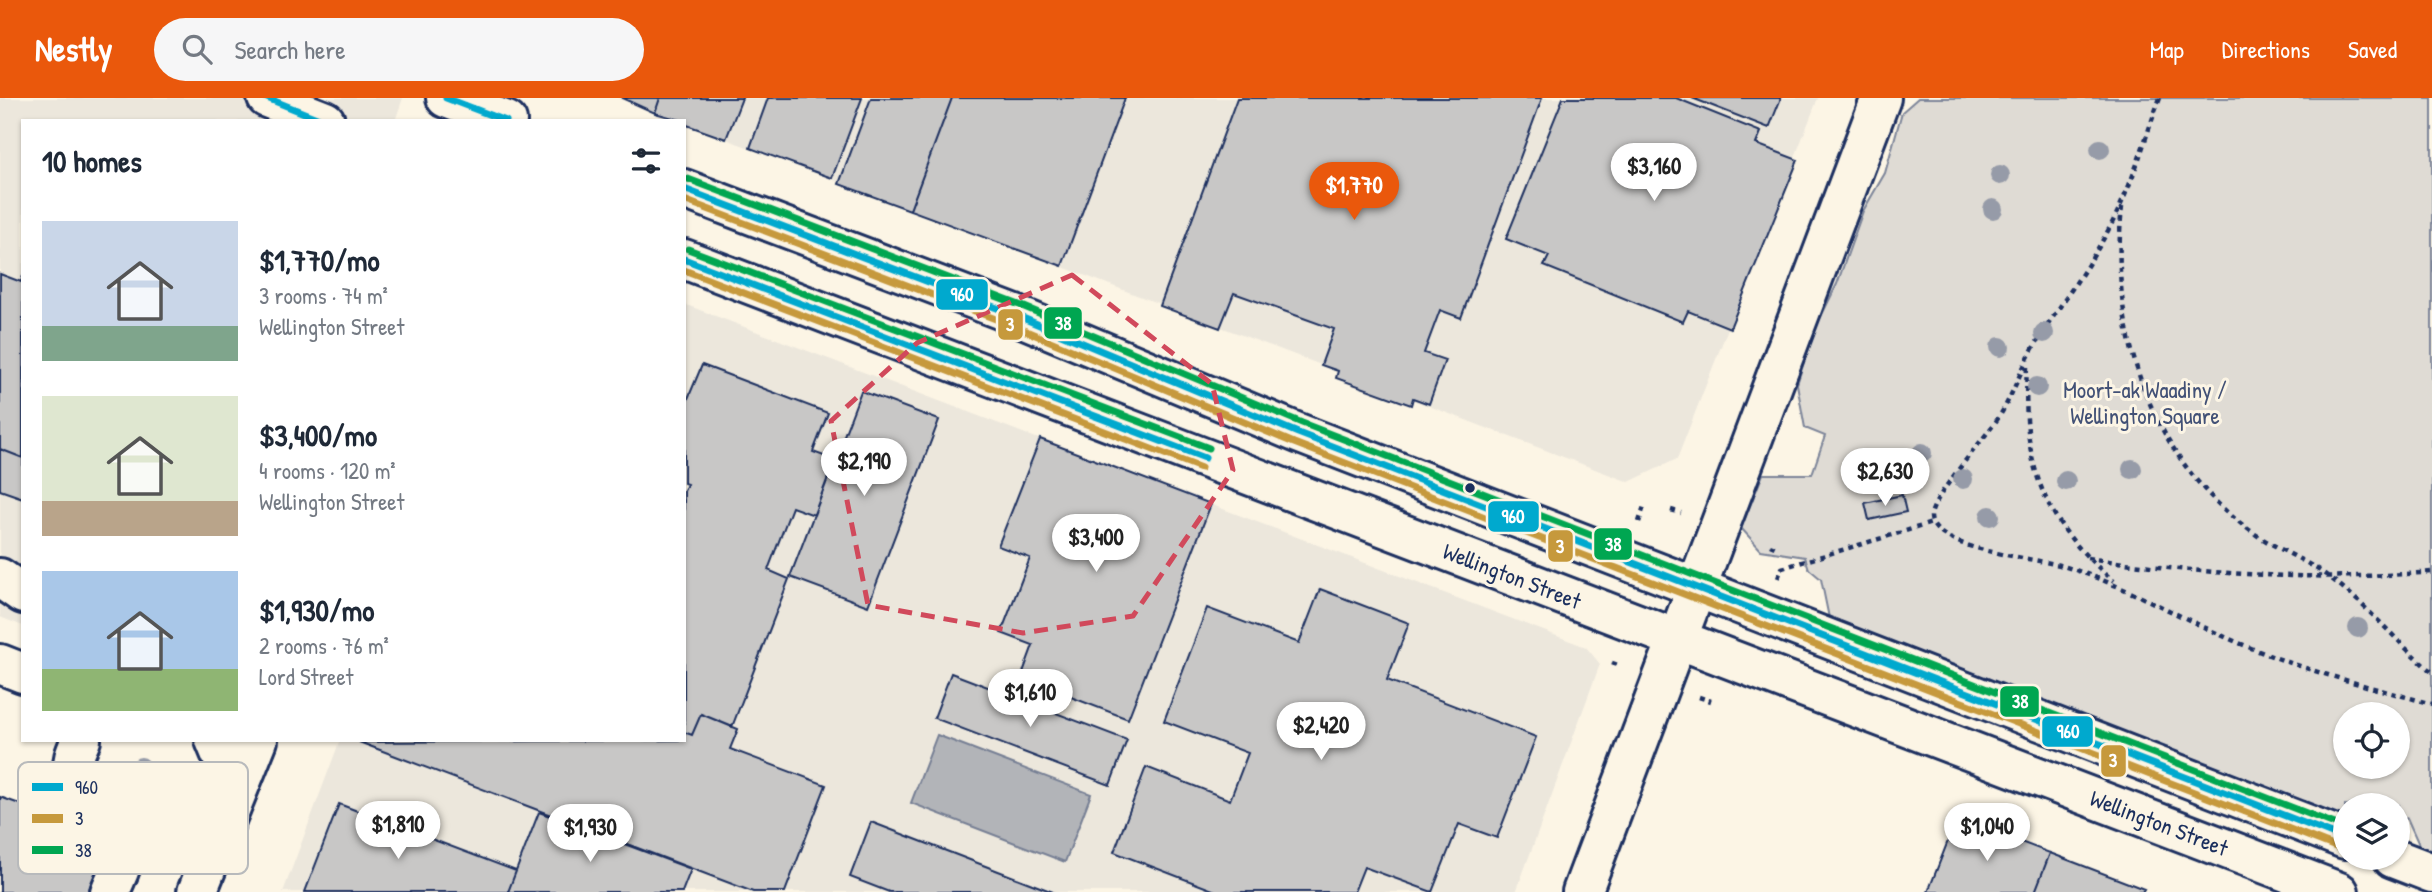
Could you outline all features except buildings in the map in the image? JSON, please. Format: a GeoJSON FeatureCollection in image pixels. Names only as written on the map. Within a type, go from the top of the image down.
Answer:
{"type":"FeatureCollection","features":[{"type":"Feature","properties":{"kind":"main road"},"geometry":{"type":"LineString","coordinates":[[267,98],[320,119]]}},
{"type":"Feature","properties":{"kind":"main road"},"geometry":{"type":"LineString","coordinates":[[446,98],[505,115]]}},
{"type":"Feature","properties":{"kind":"main road"},"geometry":{"type":"LineString","coordinates":[[1582,892],[1881,98]]}},
{"type":"Feature","properties":{"kind":"main road"},"geometry":{"type":"LineString","coordinates":[[686,189],[1018,316],[1298,432],[2333,834]]}},
{"type":"Feature","properties":{"kind":"main road","name":"Wellington Street"},"geometry":{"type":"LineString","coordinates":[[686,260],[2339,892]]}},
{"type":"Feature","properties":{"kind":"main road"},"geometry":{"type":"LineString","coordinates":[[0,578],[21,593]]}},
{"type":"Feature","properties":{"kind":"main road"},"geometry":{"type":"LineString","coordinates":[[0,664],[21,672]]}},
{"type":"Feature","properties":{"kind":"main road"},"geometry":{"type":"LineString","coordinates":[[73,762],[80,742]]}},
{"type":"Feature","properties":{"kind":"main road"},"geometry":{"type":"LineString","coordinates":[[216,742],[224,762]]}},
{"type":"Feature","properties":{"kind":"main road"},"geometry":{"type":"LineString","coordinates":[[248,763],[257,742]]}},
{"type":"Feature","properties":{"kind":"main road"},"geometry":{"type":"LineString","coordinates":[[2410,865],[2432,873]]}},
{"type":"Feature","properties":{"kind":"main road"},"geometry":{"type":"LineString","coordinates":[[110,892],[117,874]]}},
{"type":"Feature","properties":{"kind":"main road"},"geometry":{"type":"LineString","coordinates":[[197,892],[204,874]]}},
{"type":"Feature","properties":{"kind":"path"},"geometry":{"type":"LineString","coordinates":[[2160,98],[2122,203],[2087,270],[2036,343],[1997,421],[1934,507],[1932,523],[1936,530],[1955,542],[2059,564],[2118,584],[2200,627],[2252,649],[2321,673],[2432,704]]}},
{"type":"Feature","properties":{"kind":"path"},"geometry":{"type":"LineString","coordinates":[[2122,203],[2117,251],[2123,316],[2140,381],[2170,443],[2213,500],[2240,523],[2325,575],[2373,614],[2404,648],[2432,672]]}},
{"type":"Feature","properties":{"kind":"path"},"geometry":{"type":"LineString","coordinates":[[2027,362],[2026,426],[2035,471],[2062,528],[2087,558],[2118,584]]}},
{"type":"Feature","properties":{"kind":"path"},"geometry":{"type":"LineString","coordinates":[[1636,532],[1645,503]]}},
{"type":"Feature","properties":{"kind":"path"},"geometry":{"type":"LineString","coordinates":[[1671,510],[1681,513]]}},
{"type":"Feature","properties":{"kind":"path"},"geometry":{"type":"LineString","coordinates":[[1778,579],[1782,568],[1932,523]]}},
{"type":"Feature","properties":{"kind":"path"},"geometry":{"type":"LineString","coordinates":[[1770,545],[1777,548]]}},
{"type":"Feature","properties":{"kind":"path"},"geometry":{"type":"LineString","coordinates":[[2087,558],[2161,568],[2325,575],[2383,576],[2432,572]]}},
{"type":"Feature","properties":{"kind":"path"},"geometry":{"type":"LineString","coordinates":[[1612,663],[1621,666]]}},
{"type":"Feature","properties":{"kind":"path"},"geometry":{"type":"LineString","coordinates":[[1695,695],[1711,701]]}},
{"type":"Feature","properties":{"kind":"highlighted area"},"geometry":{"type":"Polygon","coordinates":[[[1072,275],[1212,384],[1233,470],[1133,616],[1023,633],[868,605],[831,421],[917,343],[1072,275]]]}},
{"type":"Feature","properties":{"kind":"shaded area"},"geometry":{"type":"Polygon","coordinates":[[[0,98],[403,98],[396,119],[21,119],[21,625],[0,617],[0,98]]]}},
{"type":"Feature","properties":{"kind":"shaded area"},"geometry":{"type":"Polygon","coordinates":[[[618,98],[1818,98],[1677,459],[1629,482],[686,124],[686,119],[673,119],[618,98]]]}},
{"type":"Feature","properties":{"kind":"shaded area"},"geometry":{"type":"Polygon","coordinates":[[[686,305],[1586,647],[1600,664],[1516,892],[283,892],[339,742],[686,742],[686,305]]]}},
{"type":"Feature","properties":{"kind":"shaded area"},"geometry":{"type":"Polygon","coordinates":[[[937,735],[1091,794],[1065,862],[911,803],[937,735]]]}},
{"type":"Feature","properties":{"kind":"green space","name":"Moort-ak Waadiny / Wellington Square"},"geometry":{"type":"Polygon","coordinates":[[[1918,98],[2432,98],[2432,861],[2425,858],[2410,825],[2410,793],[2333,793],[2333,825],[2301,815],[2223,771],[2144,756],[1829,618],[1821,579],[1809,569],[1805,557],[1761,550],[1741,528],[1763,474],[1812,474],[1825,436],[1805,428],[1797,384],[1814,331],[1837,284],[1863,211],[1885,173],[1902,112],[1918,98]]]}},
{"type":"Feature","properties":{"kind":"transit line","name":"960"},"geometry":{"type":"LineString","coordinates":[[267,98],[319,119]]}},
{"type":"Feature","properties":{"kind":"transit line","name":"960"},"geometry":{"type":"LineString","coordinates":[[446,98],[501,119]]}},
{"type":"Feature","properties":{"kind":"transit line","name":"38"},"geometry":{"type":"LineString","coordinates":[[688,179],[1022,306],[1302,423],[2333,823]]}},
{"type":"Feature","properties":{"kind":"transit line","name":"960"},"geometry":{"type":"LineString","coordinates":[[686,190],[1018,316],[1298,433],[2333,834]]}},
{"type":"Feature","properties":{"kind":"transit line","name":"3"},"geometry":{"type":"LineString","coordinates":[[686,201],[1014,326],[1294,443],[2333,846]]}},
{"type":"Feature","properties":{"kind":"transit line","name":"38"},"geometry":{"type":"LineString","coordinates":[[688,249],[1209,448]]}},
{"type":"Feature","properties":{"kind":"transit line","name":"960"},"geometry":{"type":"LineString","coordinates":[[686,260],[1205,458]]}},
{"type":"Feature","properties":{"kind":"transit line","name":"3"},"geometry":{"type":"LineString","coordinates":[[686,271],[1201,468]]}}]}
